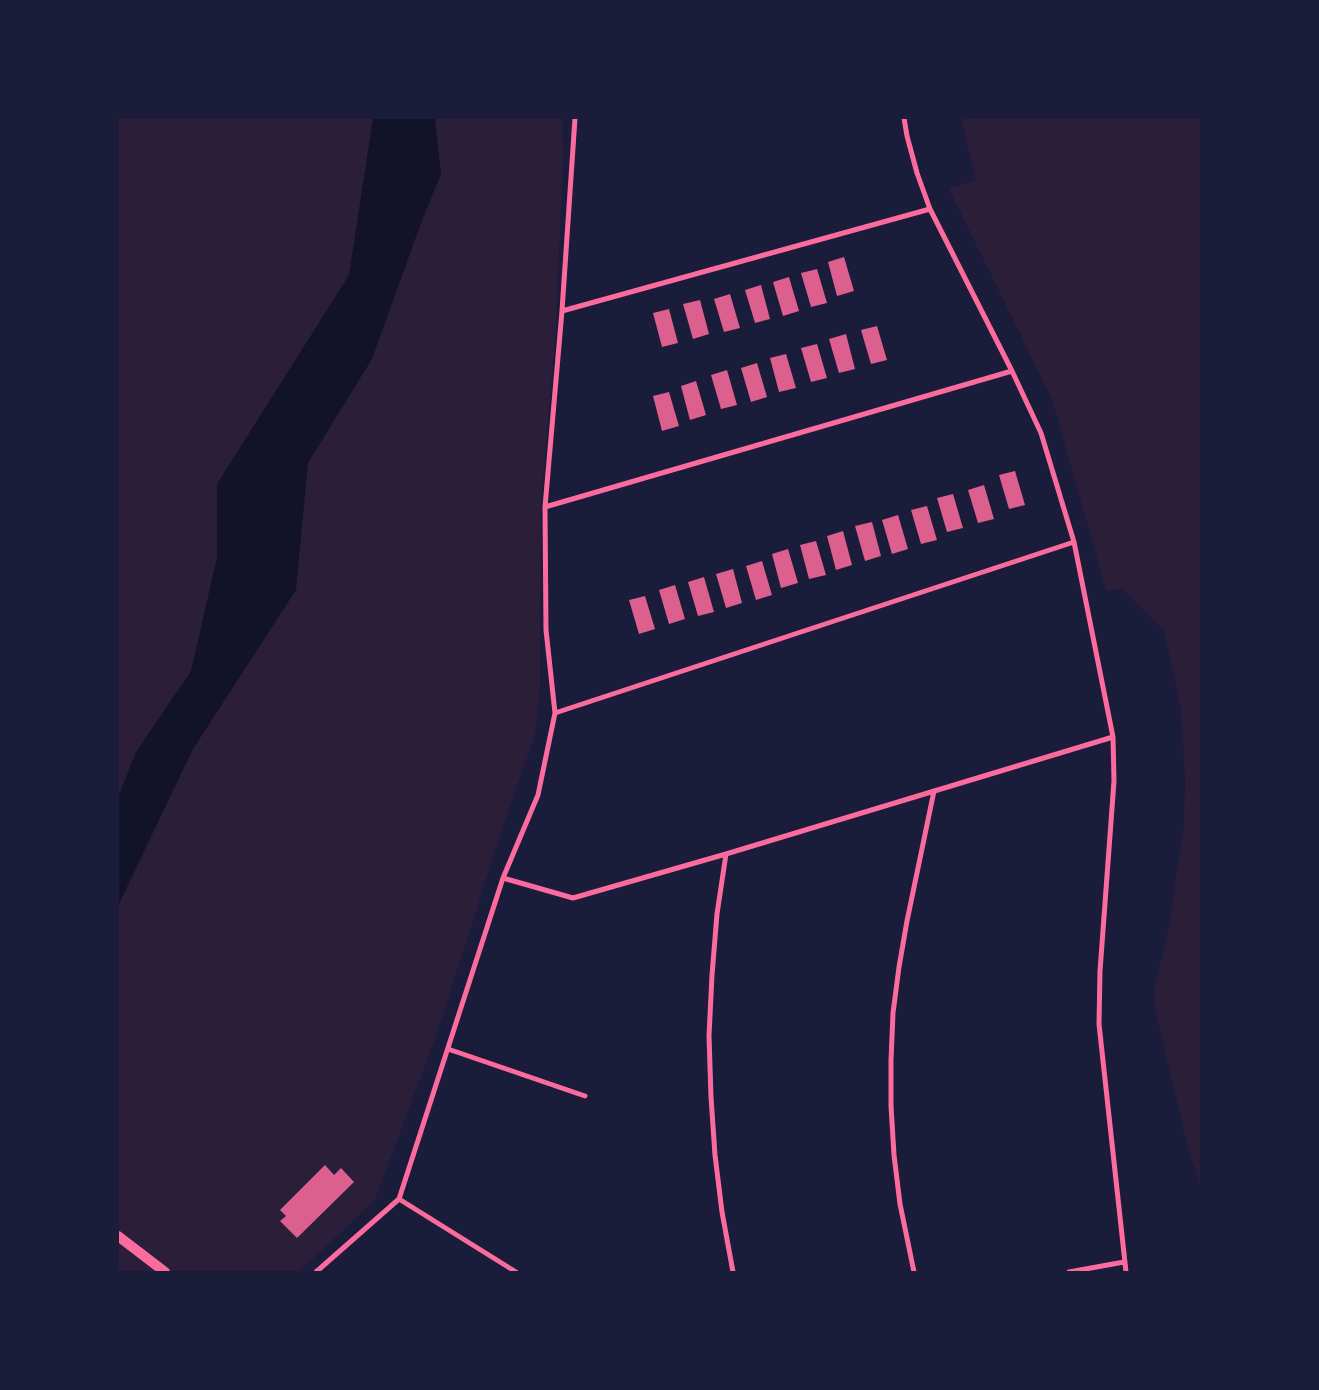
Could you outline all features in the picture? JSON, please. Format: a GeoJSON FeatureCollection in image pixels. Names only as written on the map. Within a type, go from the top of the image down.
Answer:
{"type":"FeatureCollection","features":[{"type":"Feature","properties":{"kind":"main road"},"geometry":{"type":"LineString","coordinates":[[118,1236],[165,1272]]}},
{"type":"Feature","properties":{"kind":"street"},"geometry":{"type":"LineString","coordinates":[[316,1272],[399,1199],[503,878],[538,795],[555,714],[546,630],[544,507],[562,311],[575,118]]}},
{"type":"Feature","properties":{"kind":"street"},"geometry":{"type":"LineString","coordinates":[[904,118],[917,173],[930,209],[1012,371],[1041,433],[1074,542],[1113,737],[1114,781],[1100,971],[1100,1024],[1126,1272]]}},
{"type":"Feature","properties":{"kind":"street"},"geometry":{"type":"LineString","coordinates":[[562,311],[930,209]]}},
{"type":"Feature","properties":{"kind":"street"},"geometry":{"type":"LineString","coordinates":[[544,507],[1012,371]]}},
{"type":"Feature","properties":{"kind":"street"},"geometry":{"type":"LineString","coordinates":[[555,714],[1074,542]]}},
{"type":"Feature","properties":{"kind":"street"},"geometry":{"type":"LineString","coordinates":[[503,878],[573,898],[726,854],[1113,737]]}},
{"type":"Feature","properties":{"kind":"street"},"geometry":{"type":"LineString","coordinates":[[914,1272],[900,1204],[894,1155],[891,1060],[893,1013],[899,967],[934,791]]}},
{"type":"Feature","properties":{"kind":"street"},"geometry":{"type":"LineString","coordinates":[[726,854],[717,914],[712,975],[710,1062],[715,1154],[722,1212],[733,1272]]}},
{"type":"Feature","properties":{"kind":"street"},"geometry":{"type":"LineString","coordinates":[[448,1049],[585,1096]]}},
{"type":"Feature","properties":{"kind":"street"},"geometry":{"type":"LineString","coordinates":[[399,1199],[516,1272]]}},
{"type":"Feature","properties":{"kind":"street"},"geometry":{"type":"LineString","coordinates":[[1069,1272],[1124,1262]]}},
{"type":"Feature","properties":{"kind":"shaded area"},"geometry":{"type":"Polygon","coordinates":[[[118,118],[562,118],[563,158],[556,324],[541,503],[540,688],[535,735],[504,824],[435,1039],[375,1200],[299,1272],[118,1272],[118,118]]]}},
{"type":"Feature","properties":{"kind":"shaded area"},"geometry":{"type":"Polygon","coordinates":[[[373,118],[435,118],[441,174],[421,223],[372,359],[308,463],[296,590],[193,749],[118,906],[118,797],[136,752],[191,671],[217,557],[217,484],[349,275],[373,118]]]}},
{"type":"Feature","properties":{"kind":"shaded area"},"geometry":{"type":"Polygon","coordinates":[[[961,118],[1201,118],[1201,1189],[1188,1148],[1154,1005],[1154,989],[1169,927],[1184,823],[1185,777],[1181,709],[1164,630],[1122,589],[1106,590],[1052,399],[949,189],[976,180],[961,118]]]}},
{"type":"Feature","properties":{"kind":"building"},"geometry":{"type":"Polygon","coordinates":[[[844,257],[854,291],[837,296],[828,262],[844,257]]]}},
{"type":"Feature","properties":{"kind":"building"},"geometry":{"type":"Polygon","coordinates":[[[817,269],[827,303],[811,307],[801,273],[817,269]]]}},
{"type":"Feature","properties":{"kind":"building"},"geometry":{"type":"Polygon","coordinates":[[[789,277],[799,311],[783,316],[773,282],[789,277]]]}},
{"type":"Feature","properties":{"kind":"building"},"geometry":{"type":"Polygon","coordinates":[[[761,285],[770,319],[755,323],[745,290],[761,285]]]}},
{"type":"Feature","properties":{"kind":"building"},"geometry":{"type":"Polygon","coordinates":[[[730,294],[740,328],[724,332],[714,299],[730,294]]]}},
{"type":"Feature","properties":{"kind":"building"},"geometry":{"type":"Polygon","coordinates":[[[700,300],[709,334],[693,339],[683,304],[700,300]]]}},
{"type":"Feature","properties":{"kind":"building"},"geometry":{"type":"Polygon","coordinates":[[[669,309],[678,343],[662,347],[653,313],[669,309]]]}},
{"type":"Feature","properties":{"kind":"building"},"geometry":{"type":"Polygon","coordinates":[[[877,326],[887,360],[871,364],[861,330],[877,326]]]}},
{"type":"Feature","properties":{"kind":"building"},"geometry":{"type":"Polygon","coordinates":[[[846,334],[855,369],[839,373],[829,339],[846,334]]]}},
{"type":"Feature","properties":{"kind":"building"},"geometry":{"type":"Polygon","coordinates":[[[817,344],[827,378],[811,382],[801,348],[817,344]]]}},
{"type":"Feature","properties":{"kind":"building"},"geometry":{"type":"Polygon","coordinates":[[[786,354],[796,388],[779,392],[770,358],[786,354]]]}},
{"type":"Feature","properties":{"kind":"building"},"geometry":{"type":"Polygon","coordinates":[[[757,363],[767,397],[751,402],[741,368],[757,363]]]}},
{"type":"Feature","properties":{"kind":"building"},"geometry":{"type":"Polygon","coordinates":[[[727,370],[737,405],[721,409],[711,375],[727,370]]]}},
{"type":"Feature","properties":{"kind":"building"},"geometry":{"type":"Polygon","coordinates":[[[696,381],[706,415],[690,420],[681,386],[696,381]]]}},
{"type":"Feature","properties":{"kind":"building"},"geometry":{"type":"Polygon","coordinates":[[[669,392],[679,426],[662,431],[653,396],[669,392]]]}},
{"type":"Feature","properties":{"kind":"building"},"geometry":{"type":"Polygon","coordinates":[[[1015,471],[1025,505],[1009,509],[999,475],[1015,471]]]}},
{"type":"Feature","properties":{"kind":"building"},"geometry":{"type":"Polygon","coordinates":[[[984,485],[994,519],[978,523],[968,490],[984,485]]]}},
{"type":"Feature","properties":{"kind":"building"},"geometry":{"type":"Polygon","coordinates":[[[953,494],[963,528],[947,532],[937,498],[953,494]]]}},
{"type":"Feature","properties":{"kind":"building"},"geometry":{"type":"Polygon","coordinates":[[[927,506],[937,540],[921,544],[911,510],[927,506]]]}},
{"type":"Feature","properties":{"kind":"building"},"geometry":{"type":"Polygon","coordinates":[[[898,515],[908,549],[892,554],[882,520],[898,515]]]}},
{"type":"Feature","properties":{"kind":"building"},"geometry":{"type":"Polygon","coordinates":[[[872,522],[881,556],[865,561],[855,526],[872,522]]]}},
{"type":"Feature","properties":{"kind":"building"},"geometry":{"type":"Polygon","coordinates":[[[843,531],[852,565],[836,570],[827,536],[843,531]]]}},
{"type":"Feature","properties":{"kind":"building"},"geometry":{"type":"Polygon","coordinates":[[[816,541],[826,575],[809,579],[800,545],[816,541]]]}},
{"type":"Feature","properties":{"kind":"building"},"geometry":{"type":"Polygon","coordinates":[[[788,549],[798,583],[781,588],[772,554],[788,549]]]}},
{"type":"Feature","properties":{"kind":"building"},"geometry":{"type":"Polygon","coordinates":[[[762,561],[772,595],[756,600],[746,566],[762,561]]]}},
{"type":"Feature","properties":{"kind":"building"},"geometry":{"type":"Polygon","coordinates":[[[733,569],[742,603],[726,608],[716,574],[733,569]]]}},
{"type":"Feature","properties":{"kind":"building"},"geometry":{"type":"Polygon","coordinates":[[[704,577],[714,612],[698,616],[688,582],[704,577]]]}},
{"type":"Feature","properties":{"kind":"building"},"geometry":{"type":"Polygon","coordinates":[[[675,585],[685,619],[669,624],[659,590],[675,585]]]}},
{"type":"Feature","properties":{"kind":"building"},"geometry":{"type":"Polygon","coordinates":[[[645,596],[655,629],[639,634],[629,600],[645,596]]]}},
{"type":"Feature","properties":{"kind":"building"},"geometry":{"type":"Polygon","coordinates":[[[325,1165],[334,1175],[341,1168],[354,1182],[297,1238],[280,1221],[286,1216],[280,1210],[325,1165]]]}}]}
